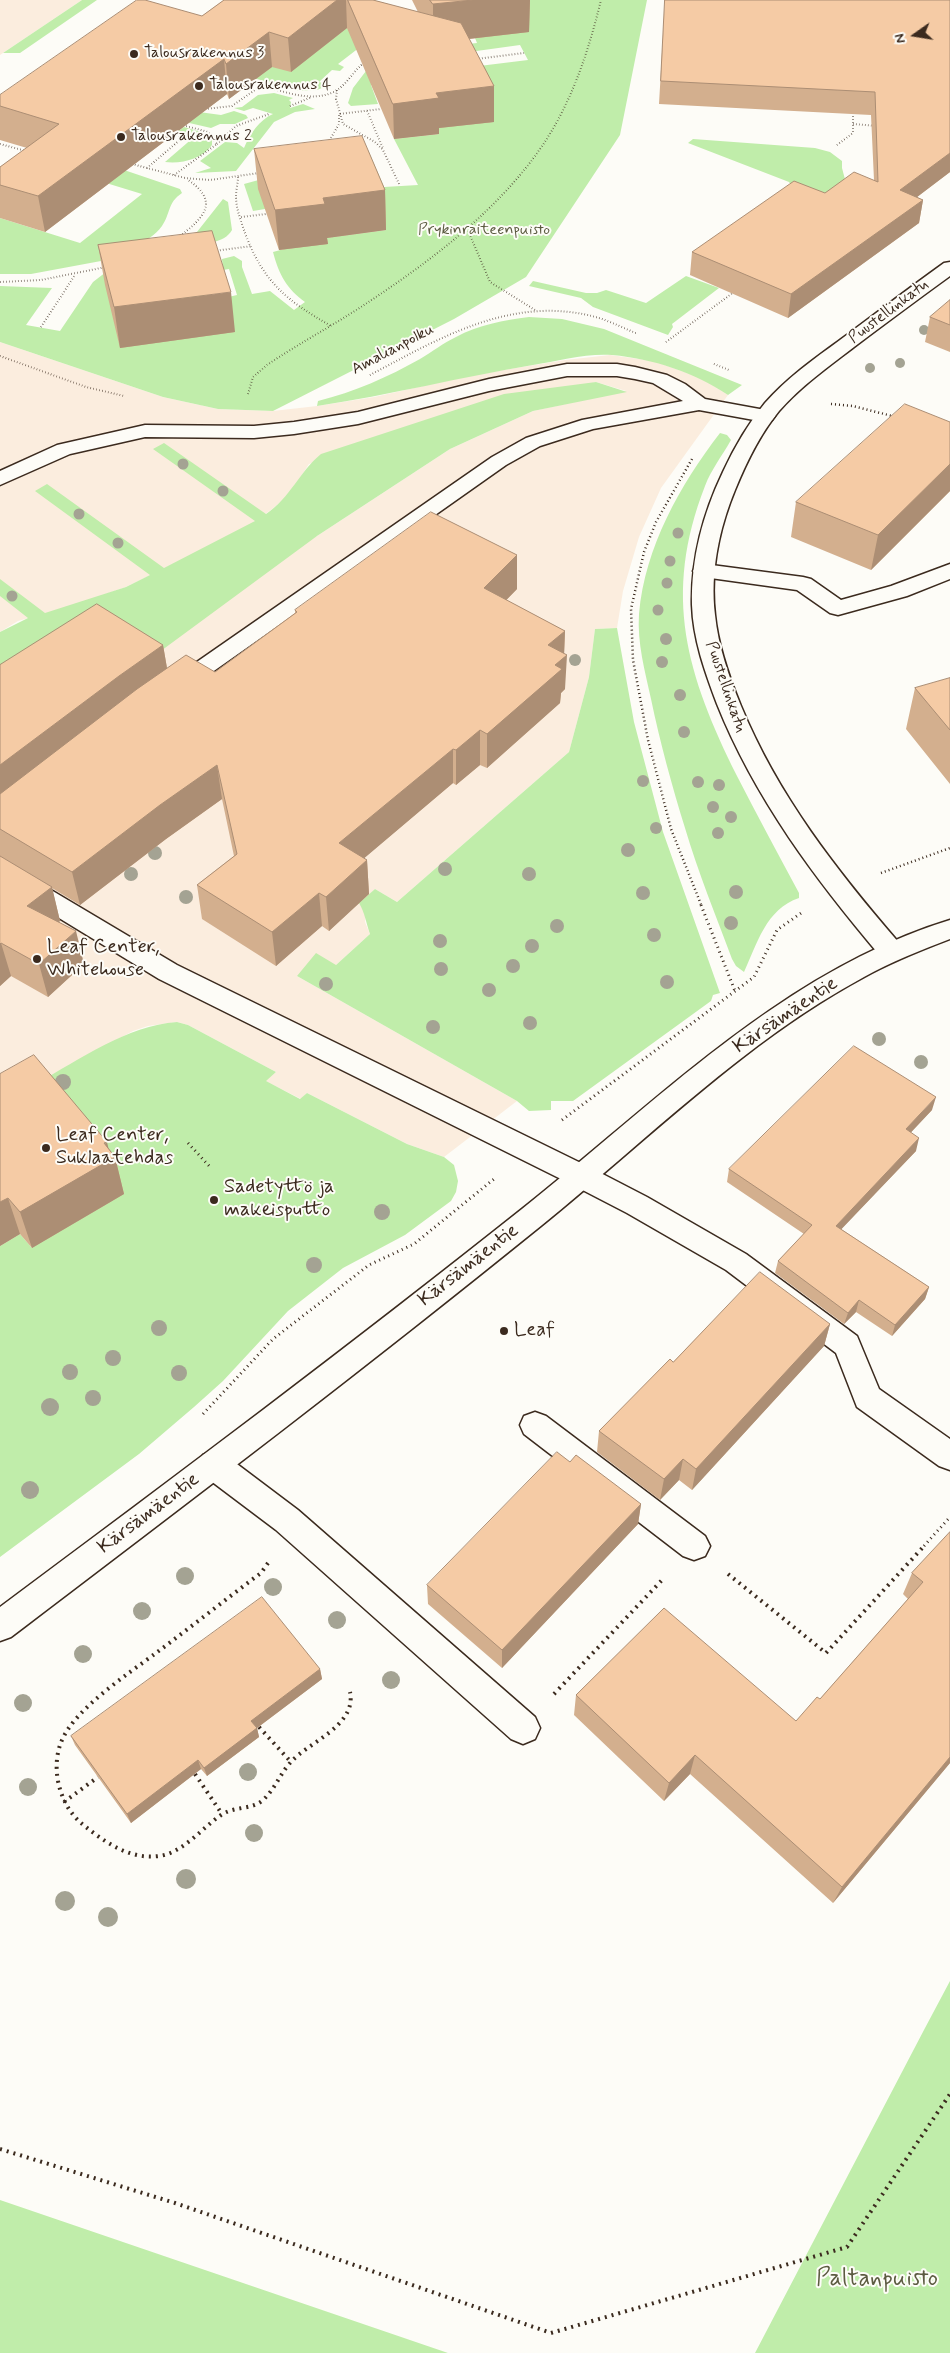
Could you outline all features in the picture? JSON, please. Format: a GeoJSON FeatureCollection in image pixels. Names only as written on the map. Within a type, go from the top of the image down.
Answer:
{"type":"FeatureCollection","features":[{"type":"Feature","properties":{"kind":"street","name":"Puustellinkatu"},"geometry":{"type":"LineString","coordinates":[[892,952],[840,892],[772,794],[747,749],[714,665],[703,605],[704,571],[711,526],[724,490],[765,416],[817,366],[950,267]]}},
{"type":"Feature","properties":{"kind":"street"},"geometry":{"type":"LineString","coordinates":[[0,479],[64,449],[145,430],[254,432],[294,428],[358,418],[472,389],[567,370],[617,370],[644,375],[678,388],[699,404]]}},
{"type":"Feature","properties":{"kind":"street"},"geometry":{"type":"LineString","coordinates":[[158,700],[499,461],[532,442],[589,424],[699,404],[765,416]]}},
{"type":"Feature","properties":{"kind":"street"},"geometry":{"type":"LineString","coordinates":[[704,571],[803,584],[838,608],[899,591],[950,571]]}},
{"type":"Feature","properties":{"kind":"street"},"geometry":{"type":"LineString","coordinates":[[0,871],[168,972],[581,1176],[637,1205],[736,1262],[847,1345],[868,1398],[950,1456]]}},
{"type":"Feature","properties":{"kind":"street","name":"Kärsämäentie"},"geometry":{"type":"LineString","coordinates":[[0,1626],[214,1465],[520,1226],[759,1030],[843,976],[892,952],[950,930]]}},
{"type":"Feature","properties":{"kind":"street"},"geometry":{"type":"LineString","coordinates":[[535,1425],[694,1546]]}},
{"type":"Feature","properties":{"kind":"street"},"geometry":{"type":"LineString","coordinates":[[214,1465],[287,1520],[522,1728]]}},
{"type":"Feature","properties":{"kind":"path"},"geometry":{"type":"LineString","coordinates":[[248,396],[250,381],[274,360],[374,300],[467,228],[514,181],[548,138],[568,104],[584,65],[601,0]]}},
{"type":"Feature","properties":{"kind":"path"},"geometry":{"type":"LineString","coordinates":[[475,59],[524,52]]}},
{"type":"Feature","properties":{"kind":"path"},"geometry":{"type":"LineString","coordinates":[[366,61],[351,72],[337,90],[336,99],[344,124],[375,142],[388,158]]}},
{"type":"Feature","properties":{"kind":"path"},"geometry":{"type":"LineString","coordinates":[[244,80],[295,93],[317,95]]}},
{"type":"Feature","properties":{"kind":"path"},"geometry":{"type":"LineString","coordinates":[[203,109],[232,106],[263,85]]}},
{"type":"Feature","properties":{"kind":"path"},"geometry":{"type":"LineString","coordinates":[[290,106],[317,95],[337,90]]}},
{"type":"Feature","properties":{"kind":"path"},"geometry":{"type":"LineString","coordinates":[[837,145],[853,133],[853,104]]}},
{"type":"Feature","properties":{"kind":"path"},"geometry":{"type":"LineString","coordinates":[[340,114],[381,109]]}},
{"type":"Feature","properties":{"kind":"path"},"geometry":{"type":"LineString","coordinates":[[367,111],[400,186]]}},
{"type":"Feature","properties":{"kind":"path"},"geometry":{"type":"LineString","coordinates":[[174,175],[217,144],[236,126],[269,114]]}},
{"type":"Feature","properties":{"kind":"path"},"geometry":{"type":"LineString","coordinates":[[328,144],[339,124],[340,114]]}},
{"type":"Feature","properties":{"kind":"path"},"geometry":{"type":"LineString","coordinates":[[147,168],[181,139],[176,133],[174,124],[207,131],[215,137],[217,144]]}},
{"type":"Feature","properties":{"kind":"path"},"geometry":{"type":"LineString","coordinates":[[853,124],[880,126]]}},
{"type":"Feature","properties":{"kind":"path"},"geometry":{"type":"LineString","coordinates":[[0,144],[26,151]]}},
{"type":"Feature","properties":{"kind":"path"},"geometry":{"type":"LineString","coordinates":[[130,163],[186,178],[210,180],[265,172]]}},
{"type":"Feature","properties":{"kind":"path"},"geometry":{"type":"LineString","coordinates":[[238,177],[236,197],[241,217],[252,246],[269,280],[300,307],[331,326]]}},
{"type":"Feature","properties":{"kind":"path"},"geometry":{"type":"LineString","coordinates":[[180,237],[194,226],[208,203],[205,193],[198,185],[186,178]]}},
{"type":"Feature","properties":{"kind":"path"},"geometry":{"type":"LineString","coordinates":[[241,217],[266,214]]}},
{"type":"Feature","properties":{"kind":"path"},"geometry":{"type":"LineString","coordinates":[[467,228],[490,282],[536,311]]}},
{"type":"Feature","properties":{"kind":"path"},"geometry":{"type":"LineString","coordinates":[[205,252],[252,246]]}},
{"type":"Feature","properties":{"kind":"path"},"geometry":{"type":"LineString","coordinates":[[0,282],[41,280],[106,267]]}},
{"type":"Feature","properties":{"kind":"path"},"geometry":{"type":"LineString","coordinates":[[41,327],[75,274]]}},
{"type":"Feature","properties":{"kind":"path"},"geometry":{"type":"LineString","coordinates":[[672,348],[663,344],[741,286]]}},
{"type":"Feature","properties":{"kind":"path","name":"Amalianpolku"},"geometry":{"type":"LineString","coordinates":[[362,379],[463,326],[489,317],[519,311],[554,310],[590,315],[645,337]]}},
{"type":"Feature","properties":{"kind":"path"},"geometry":{"type":"LineString","coordinates":[[0,356],[86,387],[130,397]]}},
{"type":"Feature","properties":{"kind":"path"},"geometry":{"type":"LineString","coordinates":[[707,361],[812,403],[853,406],[886,412],[904,420]]}},
{"type":"Feature","properties":{"kind":"path"},"geometry":{"type":"LineString","coordinates":[[694,455],[656,522],[644,552],[631,609],[632,660],[648,740],[671,829],[735,991]]}},
{"type":"Feature","properties":{"kind":"path"},"geometry":{"type":"LineString","coordinates":[[878,874],[950,848]]}},
{"type":"Feature","properties":{"kind":"path"},"geometry":{"type":"LineString","coordinates":[[582,1106],[754,977],[777,930],[799,914]]}},
{"type":"Feature","properties":{"kind":"path"},"geometry":{"type":"LineString","coordinates":[[188,1143],[211,1168]]}},
{"type":"Feature","properties":{"kind":"path"},"geometry":{"type":"LineString","coordinates":[[198,1418],[273,1339],[369,1266],[414,1244],[490,1184]]}},
{"type":"Feature","properties":{"kind":"path"},"geometry":{"type":"LineString","coordinates":[[522,1728],[694,1546],[826,1652],[950,1517]]}},
{"type":"Feature","properties":{"kind":"path"},"geometry":{"type":"LineString","coordinates":[[273,1557],[261,1573],[114,1685],[67,1732],[61,1746],[58,1767],[59,1792],[68,1812],[102,1840],[121,1851],[138,1856],[160,1856],[172,1852],[222,1814],[234,1809],[253,1807],[263,1800],[291,1762],[340,1721],[351,1706],[350,1692]]}},
{"type":"Feature","properties":{"kind":"path"},"geometry":{"type":"LineString","coordinates":[[259,1727],[291,1762]]}},
{"type":"Feature","properties":{"kind":"path"},"geometry":{"type":"LineString","coordinates":[[195,1774],[222,1814]]}},
{"type":"Feature","properties":{"kind":"path"},"geometry":{"type":"LineString","coordinates":[[64,1802],[98,1777]]}},
{"type":"Feature","properties":{"kind":"path"},"geometry":{"type":"LineString","coordinates":[[0,2149],[175,2203],[551,2333],[847,2247],[950,2094]]}},
{"type":"Feature","properties":{"kind":"shaded area"},"geometry":{"type":"Polygon","coordinates":[[[0,0],[82,0],[0,55],[0,0]]]}},
{"type":"Feature","properties":{"kind":"shaded area"},"geometry":{"type":"Polygon","coordinates":[[[0,342],[163,397],[218,409],[273,411],[317,406],[374,397],[472,375],[565,360],[610,355],[654,361],[704,379],[728,395],[661,488],[639,537],[623,591],[617,628],[595,629],[589,677],[569,752],[397,902],[375,889],[370,894],[365,922],[370,934],[336,965],[297,976],[517,1101],[444,1157],[407,1144],[307,1093],[301,1099],[265,1081],[276,1072],[188,1025],[177,1022],[148,1026],[133,1031],[37,1083],[32,1248],[20,1234],[0,1246],[0,683],[317,536],[450,449],[533,411],[626,391],[596,382],[309,464],[289,495],[244,529],[126,587],[68,607],[18,621],[0,632],[0,342]]]}},
{"type":"Feature","properties":{"kind":"green space"},"geometry":{"type":"Polygon","coordinates":[[[82,0],[97,0],[20,53],[3,53],[82,0]]]}},
{"type":"Feature","properties":{"kind":"green space"},"geometry":{"type":"Polygon","coordinates":[[[331,0],[364,44],[338,64],[344,67],[340,71],[332,70],[319,82],[329,85],[317,90],[300,91],[185,59],[331,0]]]}},
{"type":"Feature","properties":{"kind":"green space","name":"Prykinraiteenpuisto"},"geometry":{"type":"Polygon","coordinates":[[[511,0],[647,0],[620,135],[526,277],[454,319],[273,411],[218,409],[163,397],[0,342],[0,286],[52,288],[26,325],[60,331],[93,282],[106,272],[224,298],[237,295],[229,269],[223,270],[222,259],[234,256],[242,261],[242,267],[252,294],[270,291],[294,310],[305,302],[284,281],[273,252],[325,238],[386,230],[265,209],[253,211],[244,184],[368,150],[384,187],[418,185],[394,139],[439,134],[437,128],[469,74],[371,85],[378,104],[351,106],[348,103],[353,88],[366,71],[471,67],[528,60],[520,45],[462,53],[421,49],[477,43],[475,38],[511,0]]]}},
{"type":"Feature","properties":{"kind":"green space"},"geometry":{"type":"Polygon","coordinates":[[[274,93],[293,98],[289,100],[291,102],[290,108],[303,104],[315,109],[295,112],[274,122],[236,171],[195,173],[211,168],[200,161],[225,142],[237,143],[244,148],[256,128],[263,120],[273,114],[253,108],[244,111],[234,108],[242,107],[258,95],[274,93]]]}},
{"type":"Feature","properties":{"kind":"green space"},"geometry":{"type":"Polygon","coordinates":[[[234,111],[246,115],[248,118],[235,124],[220,124],[211,128],[185,122],[199,112],[221,115],[234,111]]]}},
{"type":"Feature","properties":{"kind":"green space"},"geometry":{"type":"Polygon","coordinates":[[[184,127],[201,132],[212,139],[212,145],[203,154],[191,160],[165,162],[194,137],[178,131],[184,127]]]}},
{"type":"Feature","properties":{"kind":"green space"},"geometry":{"type":"Polygon","coordinates":[[[693,139],[815,148],[830,152],[842,161],[847,187],[835,204],[794,189],[789,182],[688,143],[693,139]]]}},
{"type":"Feature","properties":{"kind":"green space"},"geometry":{"type":"Polygon","coordinates":[[[77,154],[180,189],[182,193],[171,204],[165,221],[157,232],[143,242],[103,258],[101,261],[31,274],[0,274],[0,218],[80,243],[142,194],[93,179],[77,154]]]}},
{"type":"Feature","properties":{"kind":"green space"},"geometry":{"type":"Polygon","coordinates":[[[223,199],[228,202],[232,230],[229,235],[208,243],[190,244],[193,237],[223,199]]]}},
{"type":"Feature","properties":{"kind":"green space"},"geometry":{"type":"Polygon","coordinates":[[[686,276],[719,288],[672,324],[673,327],[668,335],[593,307],[581,298],[529,286],[533,281],[586,293],[597,293],[606,290],[646,303],[686,276]]]}},
{"type":"Feature","properties":{"kind":"green space"},"geometry":{"type":"Polygon","coordinates":[[[529,317],[562,319],[604,329],[742,385],[728,395],[687,373],[658,363],[612,355],[593,355],[317,406],[318,401],[358,389],[396,372],[473,329],[529,317]]]}},
{"type":"Feature","properties":{"kind":"green space"},"geometry":{"type":"Polygon","coordinates":[[[596,382],[627,392],[533,411],[450,449],[317,536],[154,656],[0,683],[0,632],[28,618],[0,596],[0,579],[45,613],[126,587],[150,575],[35,491],[47,484],[164,568],[255,521],[153,449],[164,443],[266,514],[282,500],[313,461],[321,454],[504,394],[596,382]]]}},
{"type":"Feature","properties":{"kind":"green space"},"geometry":{"type":"Polygon","coordinates":[[[720,433],[727,435],[731,440],[707,480],[692,526],[685,564],[683,599],[686,634],[705,704],[720,739],[737,776],[799,893],[799,898],[778,910],[764,929],[744,972],[736,966],[732,959],[701,877],[680,812],[666,764],[639,636],[639,614],[643,589],[657,541],[678,495],[720,433]]]}},
{"type":"Feature","properties":{"kind":"green space"},"geometry":{"type":"Polygon","coordinates":[[[617,628],[634,722],[663,832],[720,993],[713,995],[711,1001],[573,1101],[551,1101],[551,1110],[529,1111],[517,1101],[297,976],[316,953],[336,965],[370,934],[359,903],[375,889],[397,902],[569,752],[589,677],[595,629],[617,628]]]}},
{"type":"Feature","properties":{"kind":"green space"},"geometry":{"type":"Polygon","coordinates":[[[177,1022],[188,1025],[276,1072],[266,1081],[300,1099],[307,1093],[407,1144],[444,1157],[454,1165],[458,1181],[456,1192],[451,1201],[405,1235],[343,1268],[288,1311],[223,1381],[139,1454],[0,1557],[0,1246],[20,1234],[32,1248],[37,1083],[87,1054],[122,1037],[158,1025],[177,1022]]]}},
{"type":"Feature","properties":{"kind":"green space","name":"Paltanpuisto"},"geometry":{"type":"Polygon","coordinates":[[[950,1981],[950,2353],[755,2353],[925,2028],[950,1981]]]}},
{"type":"Feature","properties":{"kind":"green space"},"geometry":{"type":"Polygon","coordinates":[[[0,2200],[448,2353],[0,2353],[0,2200]]]}},
{"type":"Feature","properties":{"kind":"building"},"geometry":{"type":"Polygon","coordinates":[[[137,0],[145,0],[202,16],[224,0],[337,0],[288,38],[269,32],[226,64],[224,59],[38,196],[0,185],[0,167],[59,124],[0,106],[0,95],[137,0]]]}},
{"type":"Feature","properties":{"kind":"building"},"geometry":{"type":"Polygon","coordinates":[[[348,0],[373,0],[461,23],[494,86],[436,93],[439,98],[393,104],[348,0]]]}},
{"type":"Feature","properties":{"kind":"building"},"geometry":{"type":"Polygon","coordinates":[[[430,0],[473,0],[433,4],[430,0]]]}},
{"type":"Feature","properties":{"kind":"building"},"geometry":{"type":"Polygon","coordinates":[[[665,0],[950,0],[950,153],[900,190],[923,200],[791,294],[692,252],[794,181],[825,193],[854,172],[878,182],[875,92],[661,81],[665,0]]]}},
{"type":"Feature","properties":{"kind":"building"},"geometry":{"type":"Polygon","coordinates":[[[362,136],[385,190],[323,198],[325,204],[275,210],[254,149],[362,136]]]}},
{"type":"Feature","properties":{"kind":"building"},"geometry":{"type":"Polygon","coordinates":[[[212,231],[231,292],[114,307],[98,245],[212,231]]]}},
{"type":"Feature","properties":{"kind":"building"},"geometry":{"type":"Polygon","coordinates":[[[950,300],[950,325],[930,317],[950,300]]]}},
{"type":"Feature","properties":{"kind":"building"},"geometry":{"type":"Polygon","coordinates":[[[905,404],[950,422],[950,464],[878,535],[796,502],[905,404]]]}},
{"type":"Feature","properties":{"kind":"building"},"geometry":{"type":"Polygon","coordinates":[[[431,512],[517,555],[484,588],[565,631],[548,645],[567,655],[555,665],[562,669],[487,734],[480,730],[456,750],[453,749],[339,843],[367,860],[326,897],[319,893],[272,932],[197,885],[237,854],[217,765],[160,805],[72,872],[0,829],[0,794],[137,689],[186,655],[215,672],[297,612],[295,610],[431,512]]]}},
{"type":"Feature","properties":{"kind":"building"},"geometry":{"type":"Polygon","coordinates":[[[97,604],[163,645],[0,765],[0,665],[97,604]]]}},
{"type":"Feature","properties":{"kind":"building"},"geometry":{"type":"Polygon","coordinates":[[[950,678],[950,730],[915,688],[950,678]]]}},
{"type":"Feature","properties":{"kind":"building"},"geometry":{"type":"Polygon","coordinates":[[[0,856],[52,887],[27,906],[76,931],[39,964],[0,944],[0,856]]]}},
{"type":"Feature","properties":{"kind":"building"},"geometry":{"type":"Polygon","coordinates":[[[854,1046],[936,1097],[906,1129],[919,1138],[836,1226],[929,1287],[895,1325],[859,1300],[848,1313],[778,1261],[812,1225],[729,1169],[854,1046]]]}},
{"type":"Feature","properties":{"kind":"building","name":"Leaf Center, Suklaatehdas"},"geometry":{"type":"Polygon","coordinates":[[[34,1055],[107,1142],[104,1143],[115,1157],[20,1212],[8,1198],[0,1202],[0,1074],[34,1055]]]}},
{"type":"Feature","properties":{"kind":"building"},"geometry":{"type":"Polygon","coordinates":[[[760,1272],[830,1324],[696,1469],[683,1459],[664,1479],[599,1431],[670,1359],[673,1362],[760,1272]]]}},
{"type":"Feature","properties":{"kind":"building"},"geometry":{"type":"Polygon","coordinates":[[[557,1452],[570,1462],[576,1455],[641,1504],[502,1650],[427,1585],[557,1452]]]}},
{"type":"Feature","properties":{"kind":"building"},"geometry":{"type":"Polygon","coordinates":[[[950,1532],[950,1757],[842,1887],[695,1755],[669,1783],[576,1695],[664,1608],[796,1721],[817,1697],[820,1699],[923,1582],[912,1573],[950,1532]]]}},
{"type":"Feature","properties":{"kind":"building"},"geometry":{"type":"Polygon","coordinates":[[[262,1597],[320,1669],[251,1721],[257,1728],[204,1768],[198,1760],[127,1814],[71,1736],[262,1597]]]}},
{"type":"Feature","properties":{"kind":"place","name":"Talousrakennus 3"},"geometry":{"type":"Point","coordinates":[134,54]}},
{"type":"Feature","properties":{"kind":"place","name":"Talousrakennus 4"},"geometry":{"type":"Point","coordinates":[199,86]}},
{"type":"Feature","properties":{"kind":"place","name":"Talousrakennus 2"},"geometry":{"type":"Point","coordinates":[121,137]}},
{"type":"Feature","properties":{"kind":"place","name":"Leaf Center, Whitehouse"},"geometry":{"type":"Point","coordinates":[37,959]}},
{"type":"Feature","properties":{"kind":"place","name":"Leaf Center, Suklaatehdas"},"geometry":{"type":"Point","coordinates":[46,1148]}},
{"type":"Feature","properties":{"kind":"place","name":"Sadetyttö ja makeisputto"},"geometry":{"type":"Point","coordinates":[214,1200]}},
{"type":"Feature","properties":{"kind":"place","name":"Leaf"},"geometry":{"type":"Point","coordinates":[504,1331]}}]}
